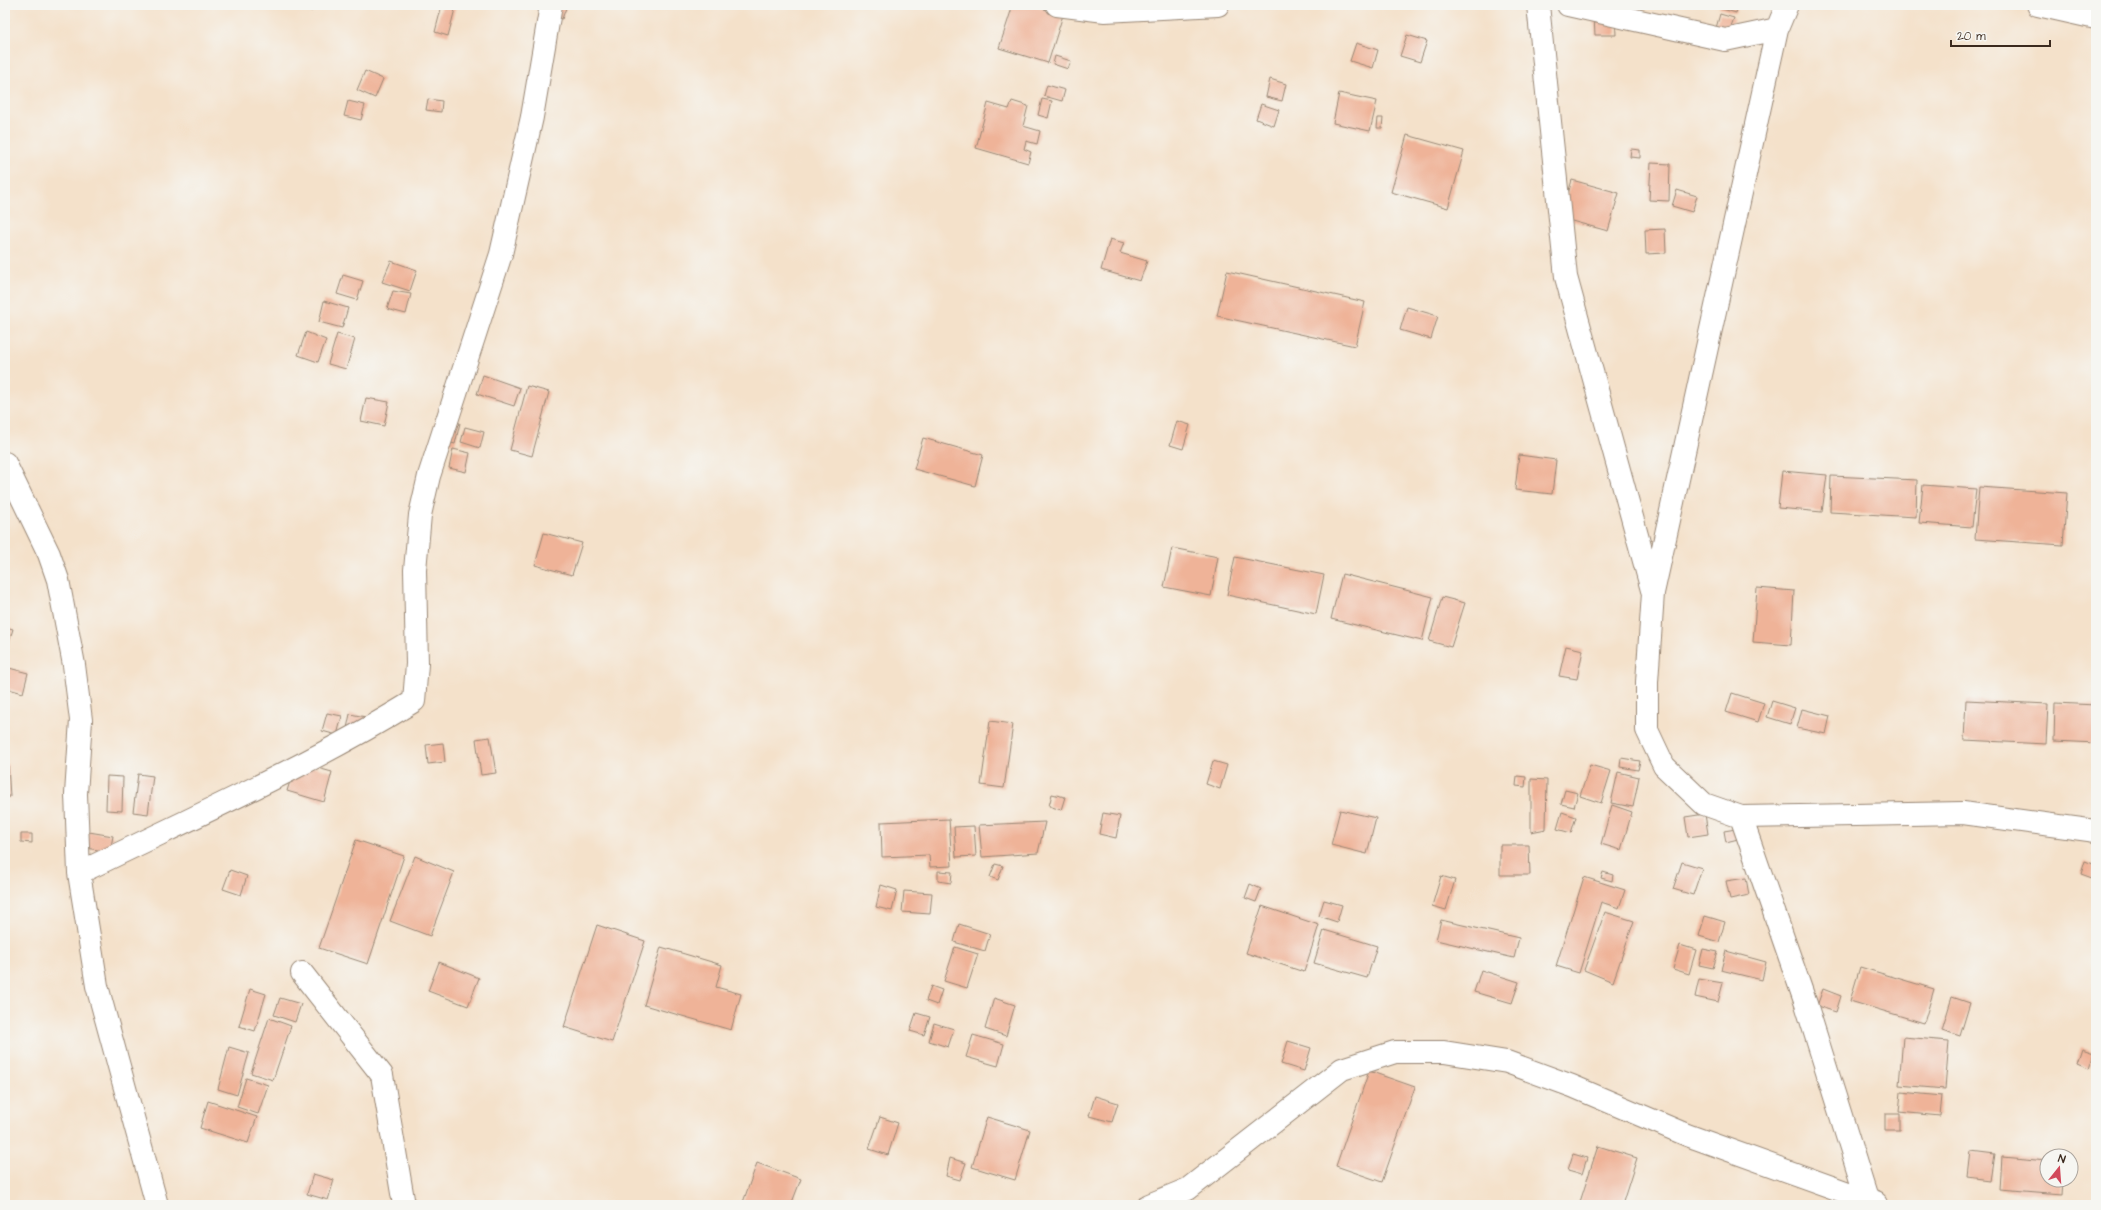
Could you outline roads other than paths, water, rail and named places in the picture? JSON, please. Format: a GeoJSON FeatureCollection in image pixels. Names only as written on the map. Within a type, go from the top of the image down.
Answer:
{"type":"FeatureCollection","features":[{"type":"Feature","properties":{"kind":"street"},"geometry":{"type":"LineString","coordinates":[[79,873],[280,774],[387,718],[414,701],[417,664],[415,570],[420,515],[429,476],[501,254],[532,117],[551,5]]}},
{"type":"Feature","properties":{"kind":"street"},"geometry":{"type":"LineString","coordinates":[[1057,5],[1105,11],[1218,5]]}},
{"type":"Feature","properties":{"kind":"street"},"geometry":{"type":"LineString","coordinates":[[1538,5],[1566,277],[1653,593]]}},
{"type":"Feature","properties":{"kind":"street"},"geometry":{"type":"LineString","coordinates":[[1568,5],[1725,40],[1777,29]]}},
{"type":"Feature","properties":{"kind":"street"},"geometry":{"type":"LineString","coordinates":[[1787,5],[1777,29],[1653,593],[1647,730],[1664,766],[1704,804],[1741,817],[1963,813],[2096,831]]}},
{"type":"Feature","properties":{"kind":"street"},"geometry":{"type":"LineString","coordinates":[[2038,5],[2096,18]]}},
{"type":"Feature","properties":{"kind":"street"},"geometry":{"type":"LineString","coordinates":[[5,463],[49,554],[58,580],[74,665],[81,720],[76,794],[79,873],[97,986],[157,1205]]}},
{"type":"Feature","properties":{"kind":"street"},"geometry":{"type":"LineString","coordinates":[[1741,817],[1873,1202]]}},
{"type":"Feature","properties":{"kind":"street"},"geometry":{"type":"LineString","coordinates":[[302,973],[382,1075],[404,1205]]}},
{"type":"Feature","properties":{"kind":"street"},"geometry":{"type":"LineString","coordinates":[[1149,1205],[1188,1189],[1342,1069],[1395,1052],[1444,1052],[1506,1062],[1572,1086],[1687,1135],[1873,1202]]}}]}
